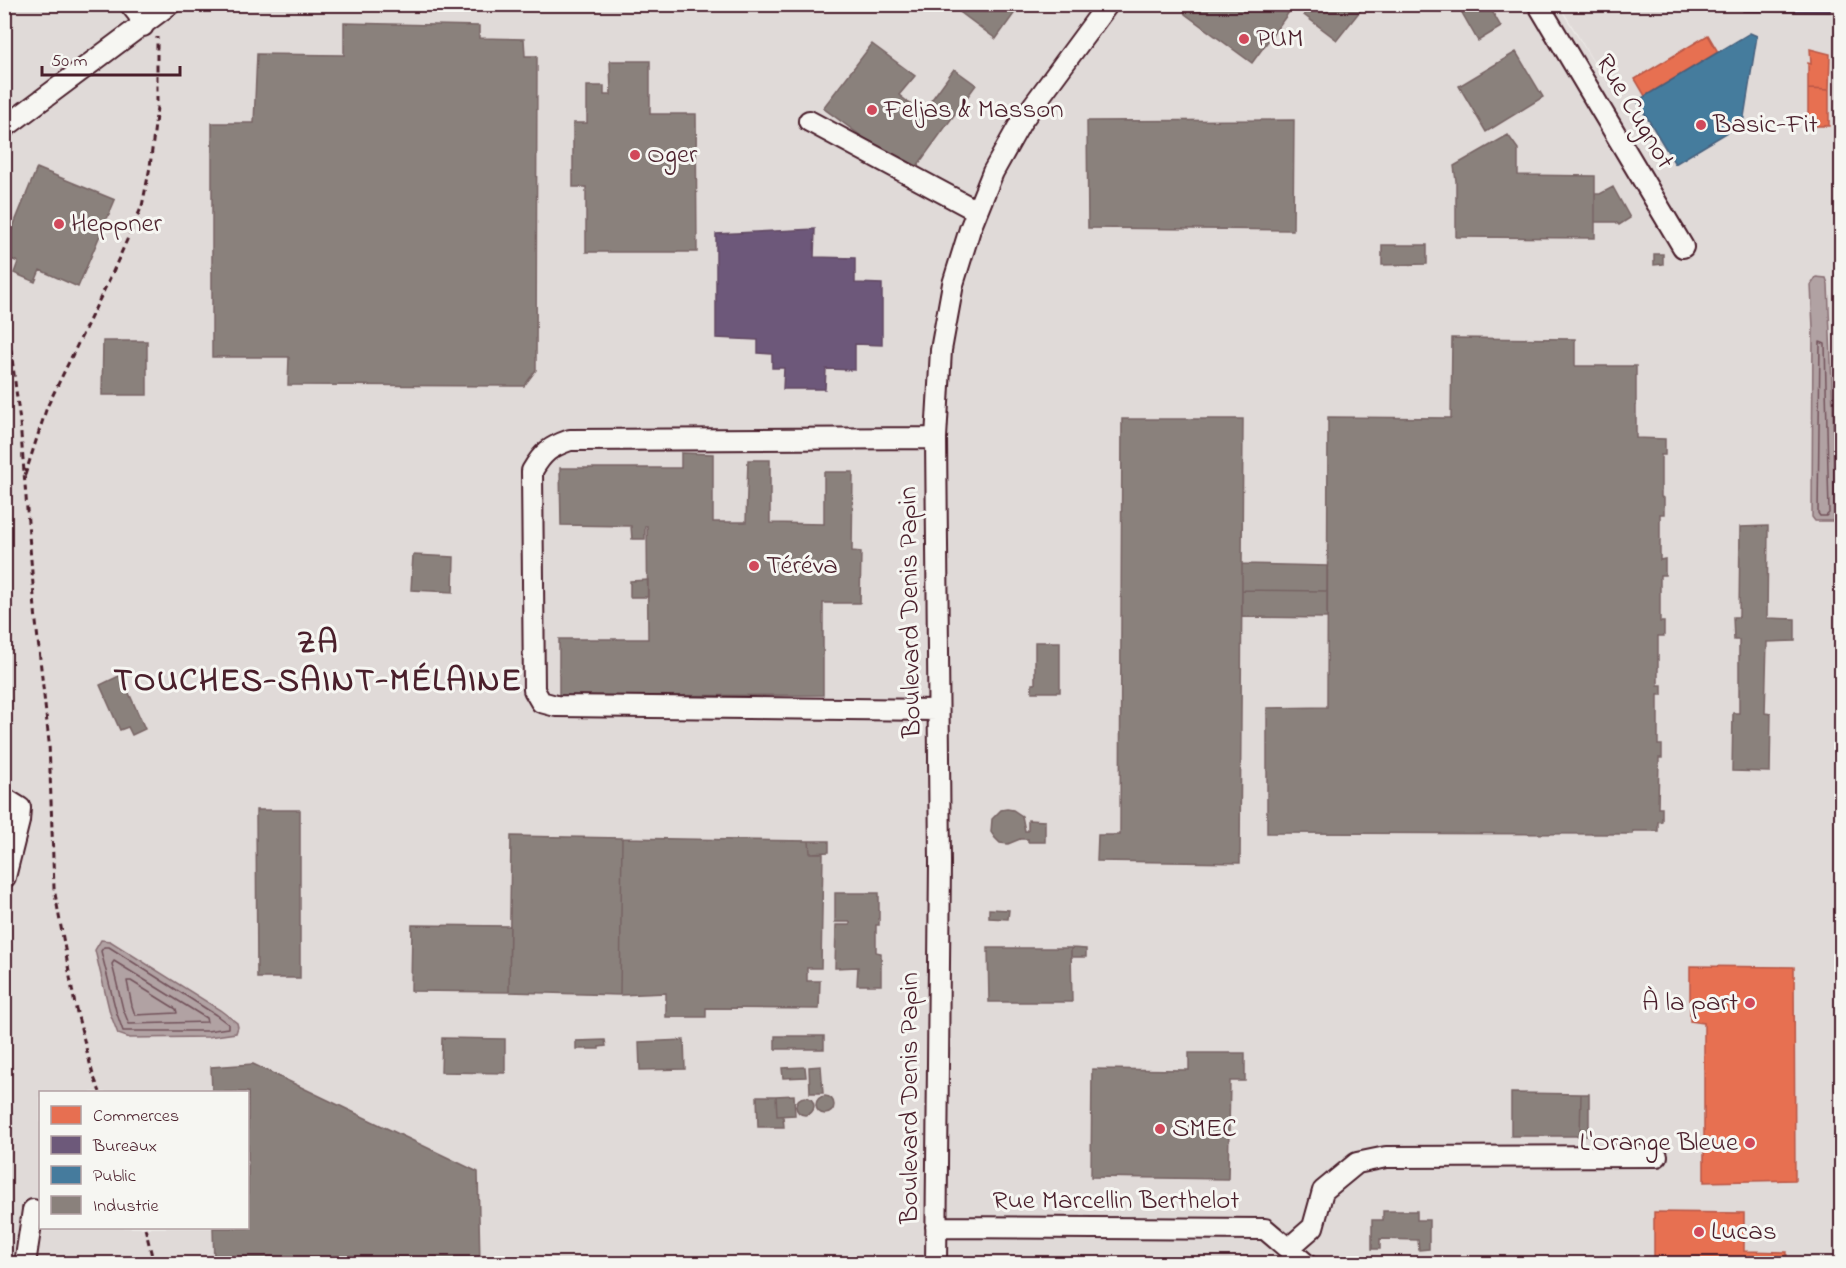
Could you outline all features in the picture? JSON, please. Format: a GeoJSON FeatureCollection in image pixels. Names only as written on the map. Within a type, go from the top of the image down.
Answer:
{"type":"FeatureCollection","features":[{"type":"Feature","properties":{"kind":"street"},"geometry":{"type":"LineString","coordinates":[[130,4],[138,14],[156,15]]}},
{"type":"Feature","properties":{"kind":"street","name":"Boulevard Denis Papin"},"geometry":{"type":"LineString","coordinates":[[936,1263],[940,756],[937,710],[936,438],[941,350],[952,284],[969,229],[993,172],[1021,122],[1108,4]]}},
{"type":"Feature","properties":{"kind":"street","name":"Rue Cugnot"},"geometry":{"type":"LineString","coordinates":[[1538,4],[1683,247]]}},
{"type":"Feature","properties":{"kind":"street"},"geometry":{"type":"LineString","coordinates":[[4,128],[156,15]]}},
{"type":"Feature","properties":{"kind":"street"},"geometry":{"type":"LineString","coordinates":[[809,121],[977,211]]}},
{"type":"Feature","properties":{"kind":"street"},"geometry":{"type":"LineString","coordinates":[[936,438],[570,440],[541,455],[532,471],[534,690],[541,702],[556,706],[937,710]]}},
{"type":"Feature","properties":{"kind":"street"},"geometry":{"type":"LineString","coordinates":[[4,798],[20,808],[5,877]]}},
{"type":"Feature","properties":{"kind":"street"},"geometry":{"type":"LineString","coordinates":[[1289,1248],[1313,1227],[1323,1191],[1357,1163],[1386,1157],[1657,1156]]}},
{"type":"Feature","properties":{"kind":"street"},"geometry":{"type":"LineString","coordinates":[[25,1263],[33,1210]]}},
{"type":"Feature","properties":{"kind":"street","name":"Rue Marcellin Berthelot"},"geometry":{"type":"LineString","coordinates":[[936,1227],[1265,1228],[1306,1263]]}},
{"type":"Feature","properties":{"kind":"path"},"geometry":{"type":"LineString","coordinates":[[25,477],[47,407],[102,296],[142,206],[150,167],[157,107],[156,15]]}},
{"type":"Feature","properties":{"kind":"path"},"geometry":{"type":"LineString","coordinates":[[4,330],[11,350],[20,422],[36,622],[49,742],[54,888],[75,1005],[100,1091]]}},
{"type":"Feature","properties":{"kind":"path"},"geometry":{"type":"LineString","coordinates":[[145,1229],[154,1263]]}},
{"type":"Feature","properties":{"kind":"shaded area"},"geometry":{"type":"Polygon","coordinates":[[[5,5],[1558,5],[1613,95],[1560,5],[1841,5],[1841,1263],[5,1264],[5,5]]]}},
{"type":"Feature","properties":{"kind":"water"},"geometry":{"type":"Polygon","coordinates":[[[1816,277],[1826,278],[1828,284],[1833,410],[1835,516],[1833,521],[1815,521],[1812,517],[1813,328],[1811,285],[1816,277]]]}},
{"type":"Feature","properties":{"kind":"water"},"geometry":{"type":"Polygon","coordinates":[[[101,940],[110,941],[220,1010],[237,1023],[236,1033],[208,1037],[130,1038],[118,1034],[110,1013],[95,950],[101,940]]]}},
{"type":"Feature","properties":{"kind":"building: Commerces"},"geometry":{"type":"Polygon","coordinates":[[[1708,35],[1718,52],[1645,96],[1635,79],[1708,35]]]}},
{"type":"Feature","properties":{"kind":"building: Commerces"},"geometry":{"type":"Polygon","coordinates":[[[1810,49],[1830,54],[1829,90],[1808,89],[1810,49]]]}},
{"type":"Feature","properties":{"kind":"building: Commerces"},"geometry":{"type":"Polygon","coordinates":[[[1808,89],[1829,90],[1829,126],[1803,126],[1803,116],[1808,116],[1808,89]]]}},
{"type":"Feature","properties":{"kind":"building: Commerces"},"geometry":{"type":"Polygon","coordinates":[[[1690,966],[1794,967],[1795,1180],[1704,1182],[1704,1023],[1690,1021],[1690,966]]]}},
{"type":"Feature","properties":{"kind":"building: Commerces","name":"Lucas"},"geometry":{"type":"Polygon","coordinates":[[[1654,1212],[1744,1213],[1744,1251],[1787,1252],[1786,1264],[1654,1264],[1654,1212]]]}},
{"type":"Feature","properties":{"kind":"building: Bureaux"},"geometry":{"type":"Polygon","coordinates":[[[1743,4],[1830,4],[1830,12],[1743,11],[1743,4]]]}},
{"type":"Feature","properties":{"kind":"building: Bureaux"},"geometry":{"type":"Polygon","coordinates":[[[815,229],[814,257],[855,258],[855,283],[882,284],[882,345],[855,344],[855,370],[826,369],[825,389],[783,389],[784,368],[772,368],[772,354],[758,353],[758,340],[716,338],[716,234],[815,229]]]}},
{"type":"Feature","properties":{"kind":"building: Public"},"geometry":{"type":"Polygon","coordinates":[[[1750,33],[1757,36],[1743,123],[1675,164],[1637,101],[1750,33]]]}},
{"type":"Feature","properties":{"kind":"building: Industrie"},"geometry":{"type":"Polygon","coordinates":[[[949,4],[1021,4],[996,39],[949,4]]]}},
{"type":"Feature","properties":{"kind":"building: Industrie","name":"PUM"},"geometry":{"type":"Polygon","coordinates":[[[1183,4],[1286,4],[1292,8],[1252,63],[1185,14],[1183,4]]]}},
{"type":"Feature","properties":{"kind":"building: Industrie"},"geometry":{"type":"Polygon","coordinates":[[[1312,4],[1363,4],[1364,6],[1337,40],[1304,15],[1312,4]]]}},
{"type":"Feature","properties":{"kind":"building: Industrie"},"geometry":{"type":"Polygon","coordinates":[[[1457,4],[1488,4],[1501,27],[1478,41],[1457,4]]]}},
{"type":"Feature","properties":{"kind":"building: Industrie"},"geometry":{"type":"Polygon","coordinates":[[[344,23],[479,26],[479,38],[524,39],[525,56],[537,56],[536,370],[524,386],[288,385],[289,357],[212,357],[212,123],[254,123],[257,54],[344,55],[344,23]]]}},
{"type":"Feature","properties":{"kind":"building: Industrie","name":"Feljas & Masson"},"geometry":{"type":"Polygon","coordinates":[[[872,44],[915,76],[899,95],[922,113],[954,69],[976,85],[912,173],[823,108],[872,44]]]}},
{"type":"Feature","properties":{"kind":"building: Industrie"},"geometry":{"type":"Polygon","coordinates":[[[1516,52],[1543,97],[1486,132],[1459,86],[1516,52]]]}},
{"type":"Feature","properties":{"kind":"building: Industrie","name":"Oger"},"geometry":{"type":"Polygon","coordinates":[[[610,61],[650,61],[650,114],[696,114],[697,252],[586,252],[586,187],[573,187],[573,123],[587,123],[587,86],[604,86],[604,95],[611,95],[610,61]]]}},
{"type":"Feature","properties":{"kind":"building: Industrie"},"geometry":{"type":"Polygon","coordinates":[[[1294,120],[1293,230],[1088,228],[1087,121],[1294,120]]]}},
{"type":"Feature","properties":{"kind":"building: Industrie"},"geometry":{"type":"Polygon","coordinates":[[[1508,135],[1518,149],[1518,175],[1595,176],[1595,238],[1456,237],[1454,166],[1508,135]]]}},
{"type":"Feature","properties":{"kind":"building: Industrie","name":"Heppner"},"geometry":{"type":"Polygon","coordinates":[[[37,168],[115,200],[78,287],[40,270],[35,282],[14,273],[18,262],[4,256],[4,249],[37,168]]]}},
{"type":"Feature","properties":{"kind":"building: Industrie"},"geometry":{"type":"Polygon","coordinates":[[[1613,187],[1630,218],[1619,225],[1616,222],[1595,222],[1595,194],[1600,194],[1613,187]]]}},
{"type":"Feature","properties":{"kind":"building: Industrie"},"geometry":{"type":"Polygon","coordinates":[[[1382,245],[1427,245],[1427,264],[1382,265],[1382,245]]]}},
{"type":"Feature","properties":{"kind":"building: Industrie"},"geometry":{"type":"Polygon","coordinates":[[[1654,254],[1663,254],[1663,264],[1654,265],[1654,254]]]}},
{"type":"Feature","properties":{"kind":"building: Industrie"},"geometry":{"type":"Polygon","coordinates":[[[1452,338],[1575,339],[1575,366],[1636,366],[1636,438],[1665,439],[1665,455],[1661,455],[1661,497],[1664,498],[1664,514],[1660,514],[1660,560],[1665,559],[1665,575],[1660,575],[1660,622],[1664,622],[1664,636],[1658,636],[1658,685],[1662,685],[1662,695],[1658,695],[1658,745],[1662,745],[1662,758],[1659,758],[1658,808],[1662,808],[1662,821],[1658,822],[1658,831],[1633,831],[1633,834],[1267,833],[1267,708],[1327,707],[1328,417],[1451,418],[1452,338]]]}},
{"type":"Feature","properties":{"kind":"building: Industrie"},"geometry":{"type":"Polygon","coordinates":[[[103,341],[147,341],[147,395],[102,395],[103,341]]]}},
{"type":"Feature","properties":{"kind":"building: Industrie"},"geometry":{"type":"Polygon","coordinates":[[[1122,419],[1243,419],[1240,863],[1097,861],[1098,835],[1120,835],[1122,419]]]}},
{"type":"Feature","properties":{"kind":"building: Industrie","name":"Téréva"},"geometry":{"type":"Polygon","coordinates":[[[681,453],[713,454],[713,522],[746,522],[748,460],[770,460],[770,523],[824,524],[824,472],[853,472],[852,551],[861,552],[860,603],[823,603],[823,695],[559,696],[559,639],[648,639],[647,526],[645,526],[645,539],[632,539],[631,526],[561,525],[560,468],[681,468],[681,453]]]}},
{"type":"Feature","properties":{"kind":"building: Industrie"},"geometry":{"type":"Polygon","coordinates":[[[1768,526],[1767,618],[1795,619],[1795,641],[1767,642],[1765,713],[1771,714],[1770,772],[1732,771],[1733,713],[1739,713],[1739,640],[1734,640],[1733,617],[1739,617],[1740,527],[1768,526]]]}},
{"type":"Feature","properties":{"kind":"building: Industrie"},"geometry":{"type":"Polygon","coordinates":[[[413,555],[454,557],[453,592],[411,590],[413,555]]]}},
{"type":"Feature","properties":{"kind":"building: Industrie"},"geometry":{"type":"Polygon","coordinates":[[[1242,564],[1327,566],[1327,591],[1242,590],[1242,564]]]}},
{"type":"Feature","properties":{"kind":"building: Industrie"},"geometry":{"type":"Polygon","coordinates":[[[648,580],[648,597],[630,597],[630,581],[648,580]]]}},
{"type":"Feature","properties":{"kind":"building: Industrie"},"geometry":{"type":"Polygon","coordinates":[[[1242,590],[1327,591],[1327,618],[1242,617],[1242,590]]]}},
{"type":"Feature","properties":{"kind":"building: Industrie"},"geometry":{"type":"Polygon","coordinates":[[[1035,642],[1060,642],[1060,692],[1032,692],[1032,684],[1035,684],[1035,642]]]}},
{"type":"Feature","properties":{"kind":"building: Industrie"},"geometry":{"type":"Polygon","coordinates":[[[121,675],[145,729],[132,735],[128,727],[120,730],[100,685],[121,675]]]}},
{"type":"Feature","properties":{"kind":"building: Industrie"},"geometry":{"type":"Polygon","coordinates":[[[1007,809],[1022,816],[1025,831],[1028,831],[1028,820],[1045,821],[1045,842],[1028,842],[1028,839],[1020,839],[1008,844],[1000,843],[991,832],[992,819],[1001,810],[1007,809]]]}},
{"type":"Feature","properties":{"kind":"building: Industrie"},"geometry":{"type":"Polygon","coordinates":[[[256,810],[300,810],[300,978],[257,978],[256,810]]]}},
{"type":"Feature","properties":{"kind":"building: Industrie"},"geometry":{"type":"Polygon","coordinates":[[[511,836],[622,838],[620,995],[509,992],[511,836]]]}},
{"type":"Feature","properties":{"kind":"building: Industrie"},"geometry":{"type":"Polygon","coordinates":[[[622,838],[809,841],[810,853],[823,853],[821,968],[807,968],[807,981],[820,981],[819,1009],[706,1008],[706,1017],[666,1017],[666,993],[620,995],[622,838]]]}},
{"type":"Feature","properties":{"kind":"building: Industrie"},"geometry":{"type":"Polygon","coordinates":[[[809,841],[829,841],[829,852],[810,853],[809,841]]]}},
{"type":"Feature","properties":{"kind":"building: Industrie"},"geometry":{"type":"Polygon","coordinates":[[[835,893],[879,893],[876,952],[881,953],[881,985],[857,985],[858,967],[835,968],[836,925],[850,925],[850,922],[835,922],[835,893]]]}},
{"type":"Feature","properties":{"kind":"building: Industrie"},"geometry":{"type":"Polygon","coordinates":[[[989,909],[1009,910],[1008,919],[989,918],[989,909]]]}},
{"type":"Feature","properties":{"kind":"building: Industrie"},"geometry":{"type":"Polygon","coordinates":[[[412,925],[510,926],[509,992],[411,991],[412,925]]]}},
{"type":"Feature","properties":{"kind":"building: Industrie"},"geometry":{"type":"Polygon","coordinates":[[[988,948],[1071,948],[1072,1002],[989,1002],[988,948]]]}},
{"type":"Feature","properties":{"kind":"building: Industrie"},"geometry":{"type":"Polygon","coordinates":[[[1071,948],[1086,949],[1086,957],[1071,957],[1071,948]]]}},
{"type":"Feature","properties":{"kind":"building: Industrie"},"geometry":{"type":"Polygon","coordinates":[[[775,1036],[824,1036],[824,1049],[775,1049],[775,1036]]]}},
{"type":"Feature","properties":{"kind":"building: Industrie"},"geometry":{"type":"Polygon","coordinates":[[[442,1038],[505,1039],[505,1073],[441,1072],[442,1038]]]}},
{"type":"Feature","properties":{"kind":"building: Industrie"},"geometry":{"type":"Polygon","coordinates":[[[605,1040],[606,1046],[599,1047],[599,1049],[576,1049],[576,1041],[605,1040]]]}},
{"type":"Feature","properties":{"kind":"building: Industrie"},"geometry":{"type":"Polygon","coordinates":[[[684,1040],[685,1069],[640,1070],[639,1042],[684,1040]]]}},
{"type":"Feature","properties":{"kind":"building: Industrie","name":"SMEC"},"geometry":{"type":"Polygon","coordinates":[[[1189,1053],[1245,1053],[1245,1081],[1230,1081],[1228,1179],[1091,1177],[1092,1069],[1189,1070],[1189,1053]]]}},
{"type":"Feature","properties":{"kind":"building: Industrie"},"geometry":{"type":"Polygon","coordinates":[[[253,1064],[478,1172],[480,1264],[214,1264],[213,1229],[249,1229],[249,1091],[212,1091],[211,1067],[253,1064]]]}},
{"type":"Feature","properties":{"kind":"building: Industrie"},"geometry":{"type":"Polygon","coordinates":[[[821,1066],[823,1093],[810,1093],[809,1067],[821,1066]]]}},
{"type":"Feature","properties":{"kind":"building: Industrie"},"geometry":{"type":"Polygon","coordinates":[[[805,1067],[806,1077],[783,1078],[782,1068],[805,1067]]]}},
{"type":"Feature","properties":{"kind":"building: Industrie"},"geometry":{"type":"Polygon","coordinates":[[[1511,1093],[1581,1094],[1580,1136],[1511,1136],[1511,1093]]]}},
{"type":"Feature","properties":{"kind":"building: Industrie"},"geometry":{"type":"Polygon","coordinates":[[[1581,1094],[1589,1094],[1589,1136],[1580,1136],[1581,1094]]]}},
{"type":"Feature","properties":{"kind":"building: Industrie"},"geometry":{"type":"Polygon","coordinates":[[[794,1095],[795,1115],[777,1116],[776,1096],[794,1095]]]}},
{"type":"Feature","properties":{"kind":"building: Industrie"},"geometry":{"type":"Polygon","coordinates":[[[757,1096],[776,1096],[777,1116],[783,1116],[784,1127],[758,1127],[757,1096]]]}},
{"type":"Feature","properties":{"kind":"building: Industrie"},"geometry":{"type":"Polygon","coordinates":[[[825,1096],[831,1099],[834,1105],[831,1111],[825,1114],[819,1111],[816,1105],[819,1099],[825,1096]]]}},
{"type":"Feature","properties":{"kind":"building: Industrie"},"geometry":{"type":"Polygon","coordinates":[[[805,1097],[811,1100],[814,1106],[811,1112],[805,1115],[799,1112],[796,1106],[799,1100],[805,1097]]]}},
{"type":"Feature","properties":{"kind":"building: Industrie"},"geometry":{"type":"Polygon","coordinates":[[[1383,1211],[1417,1211],[1417,1220],[1429,1220],[1429,1249],[1419,1250],[1418,1240],[1380,1239],[1380,1249],[1372,1249],[1372,1220],[1383,1220],[1383,1211]]]}},
{"type":"Feature","properties":{"kind":"place","name":"PUM"},"geometry":{"type":"Point","coordinates":[1244,39]}},
{"type":"Feature","properties":{"kind":"place","name":"Feljas & Masson"},"geometry":{"type":"Point","coordinates":[872,110]}},
{"type":"Feature","properties":{"kind":"place","name":"Basic-Fit"},"geometry":{"type":"Point","coordinates":[1701,125]}},
{"type":"Feature","properties":{"kind":"place","name":"Oger"},"geometry":{"type":"Point","coordinates":[635,155]}},
{"type":"Feature","properties":{"kind":"place","name":"Heppner"},"geometry":{"type":"Point","coordinates":[59,224]}},
{"type":"Feature","properties":{"kind":"place","name":"Téréva"},"geometry":{"type":"Point","coordinates":[754,566]}},
{"type":"Feature","properties":{"kind":"place","name":"À la part"},"geometry":{"type":"Point","coordinates":[1750,1003]}},
{"type":"Feature","properties":{"kind":"place","name":"SMEC"},"geometry":{"type":"Point","coordinates":[1160,1129]}},
{"type":"Feature","properties":{"kind":"place","name":"L'Orange Bleue"},"geometry":{"type":"Point","coordinates":[1750,1143]}},
{"type":"Feature","properties":{"kind":"place","name":"Lucas"},"geometry":{"type":"Point","coordinates":[1699,1232]}},
{"type":"Feature","properties":{"kind":"district","name":"ZA TOUCHES-SAINT-MÉLAINE"},"geometry":{"type":"Point","coordinates":[318,663]}}]}
